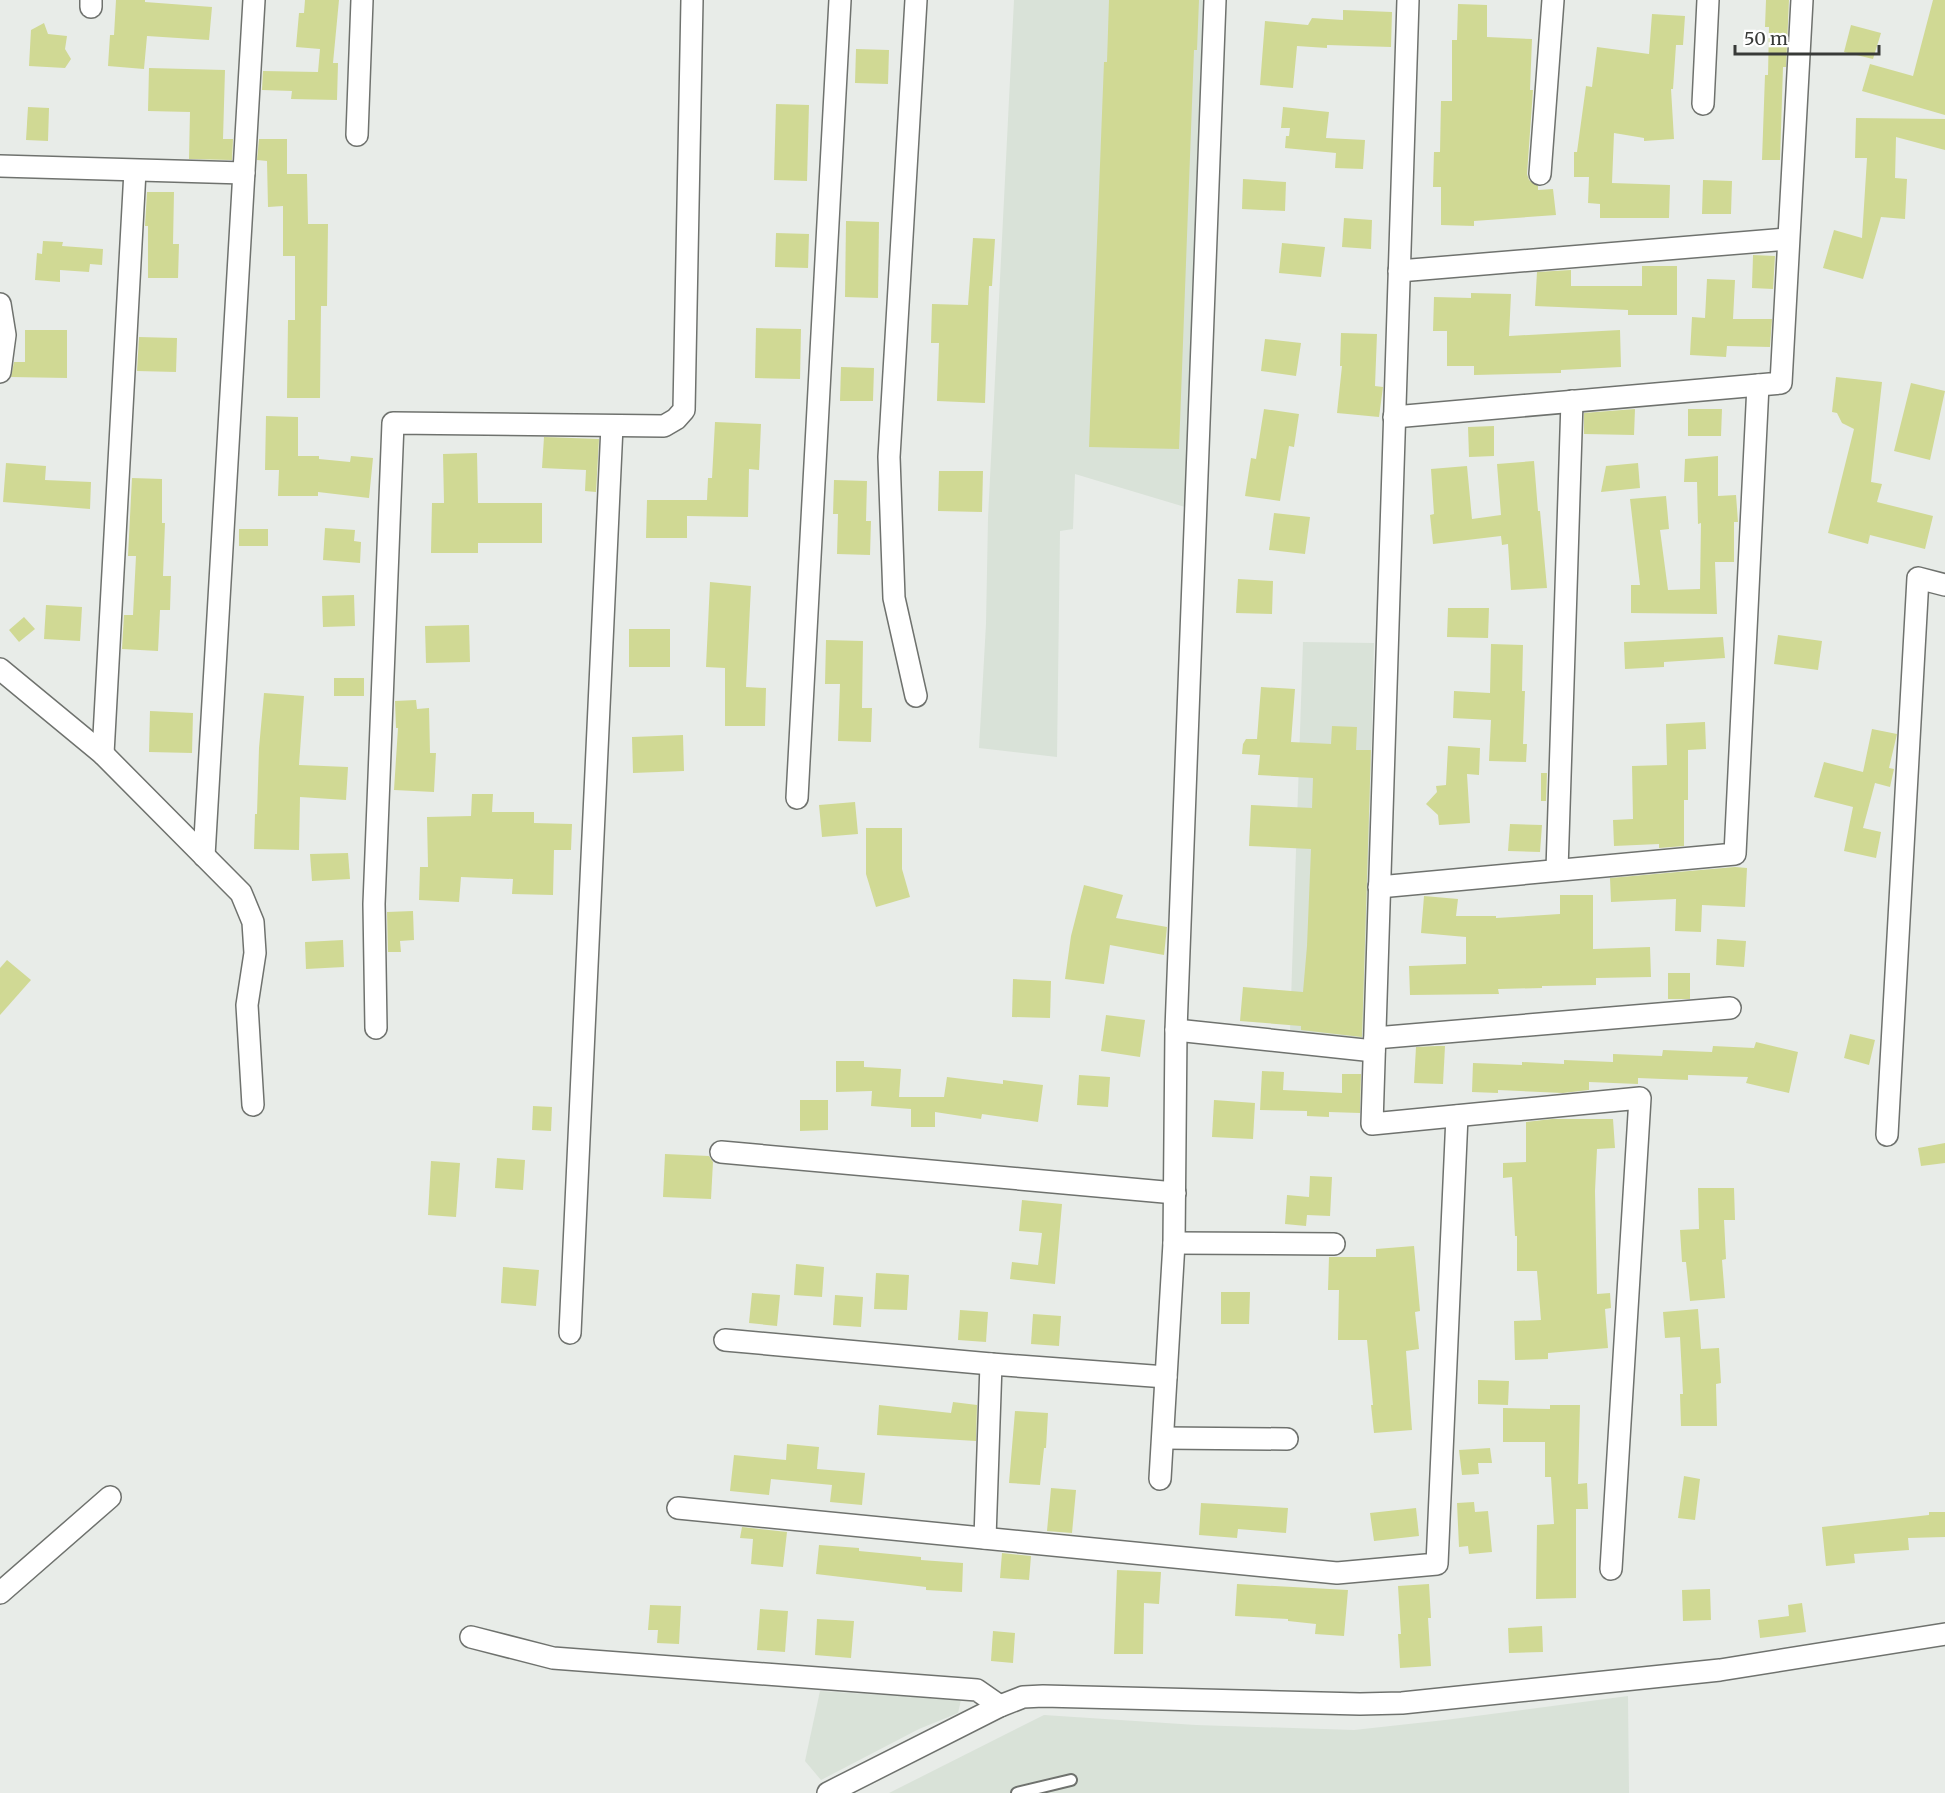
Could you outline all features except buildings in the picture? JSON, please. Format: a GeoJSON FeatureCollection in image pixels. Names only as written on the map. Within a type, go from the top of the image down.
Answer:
{"type":"FeatureCollection","features":[{"type":"Feature","properties":{"kind":"street"},"geometry":{"type":"LineString","coordinates":[[204,856],[254,0]]}},
{"type":"Feature","properties":{"kind":"street"},"geometry":{"type":"LineString","coordinates":[[357,135],[362,0]]}},
{"type":"Feature","properties":{"kind":"street"},"geometry":{"type":"LineString","coordinates":[[376,1028],[374,904],[393,423],[664,426],[676,419],[684,410],[692,0]]}},
{"type":"Feature","properties":{"kind":"street"},"geometry":{"type":"LineString","coordinates":[[796,798],[840,0]]}},
{"type":"Feature","properties":{"kind":"street"},"geometry":{"type":"LineString","coordinates":[[916,0],[889,457],[894,598],[916,696]]}},
{"type":"Feature","properties":{"kind":"street"},"geometry":{"type":"LineString","coordinates":[[1160,1479],[1174,1243],[1176,1030],[1215,0]]}},
{"type":"Feature","properties":{"kind":"street"},"geometry":{"type":"LineString","coordinates":[[1407,0],[1372,1124],[1640,1098],[1611,1569]]}},
{"type":"Feature","properties":{"kind":"street"},"geometry":{"type":"LineString","coordinates":[[1540,174],[1553,0]]}},
{"type":"Feature","properties":{"kind":"street"},"geometry":{"type":"LineString","coordinates":[[1703,104],[1708,0]]}},
{"type":"Feature","properties":{"kind":"street"},"geometry":{"type":"LineString","coordinates":[[1394,417],[1781,383],[1802,0]]}},
{"type":"Feature","properties":{"kind":"street"},"geometry":{"type":"LineString","coordinates":[[0,166],[244,173]]}},
{"type":"Feature","properties":{"kind":"street"},"geometry":{"type":"LineString","coordinates":[[103,754],[135,171]]}},
{"type":"Feature","properties":{"kind":"street"},"geometry":{"type":"LineString","coordinates":[[1399,271],[1788,239]]}},
{"type":"Feature","properties":{"kind":"street"},"geometry":{"type":"LineString","coordinates":[[0,304],[5,335],[0,372]]}},
{"type":"Feature","properties":{"kind":"street"},"geometry":{"type":"LineString","coordinates":[[1379,887],[1735,854],[1758,385]]}},
{"type":"Feature","properties":{"kind":"street"},"geometry":{"type":"LineString","coordinates":[[1557,870],[1572,401]]}},
{"type":"Feature","properties":{"kind":"street"},"geometry":{"type":"LineString","coordinates":[[570,1333],[612,426]]}},
{"type":"Feature","properties":{"kind":"street"},"geometry":{"type":"LineString","coordinates":[[1887,1135],[1918,578],[1945,585]]}},
{"type":"Feature","properties":{"kind":"street"},"geometry":{"type":"LineString","coordinates":[[0,669],[103,754],[241,893],[253,922],[255,953],[247,1005],[253,1105]]}},
{"type":"Feature","properties":{"kind":"street"},"geometry":{"type":"LineString","coordinates":[[1176,1030],[1374,1045],[1730,1008]]}},
{"type":"Feature","properties":{"kind":"street"},"geometry":{"type":"LineString","coordinates":[[678,1508],[1337,1573],[1437,1564],[1457,1116]]}},
{"type":"Feature","properties":{"kind":"street"},"geometry":{"type":"LineString","coordinates":[[721,1152],[1174,1193]]}},
{"type":"Feature","properties":{"kind":"street"},"geometry":{"type":"LineString","coordinates":[[1174,1243],[1334,1244]]}},
{"type":"Feature","properties":{"kind":"street"},"geometry":{"type":"LineString","coordinates":[[725,1340],[1166,1377]]}},
{"type":"Feature","properties":{"kind":"street"},"geometry":{"type":"LineString","coordinates":[[985,1538],[991,1364]]}},
{"type":"Feature","properties":{"kind":"street"},"geometry":{"type":"LineString","coordinates":[[1163,1438],[1287,1439]]}},
{"type":"Feature","properties":{"kind":"street"},"geometry":{"type":"LineString","coordinates":[[0,1593],[110,1497]]}},
{"type":"Feature","properties":{"kind":"street"},"geometry":{"type":"LineString","coordinates":[[828,1793],[1000,1706],[1023,1697],[1402,1703],[1720,1670],[1945,1634]]}},
{"type":"Feature","properties":{"kind":"street"},"geometry":{"type":"LineString","coordinates":[[471,1637],[553,1658],[977,1690],[1000,1706]]}},
{"type":"Feature","properties":{"kind":"lane"},"geometry":{"type":"LineString","coordinates":[[1017,1793],[1071,1780]]}},
{"type":"Feature","properties":{"kind":"shaded area"},"geometry":{"type":"Polygon","coordinates":[[[1014,0],[1203,0],[1185,507],[1075,474],[1073,529],[1060,531],[1057,757],[979,748],[1014,0]]]}},
{"type":"Feature","properties":{"kind":"shaded area"},"geometry":{"type":"Polygon","coordinates":[[[1303,642],[1374,643],[1364,1038],[1290,1030],[1303,642]]]}},
{"type":"Feature","properties":{"kind":"shaded area"},"geometry":{"type":"Polygon","coordinates":[[[820,1691],[961,1700],[958,1713],[919,1729],[821,1780],[805,1761],[820,1691]]]}},
{"type":"Feature","properties":{"kind":"shaded area"},"geometry":{"type":"Polygon","coordinates":[[[1628,1696],[1629,1793],[889,1793],[1044,1715],[1196,1725],[1354,1730],[1628,1696]]]}}]}
